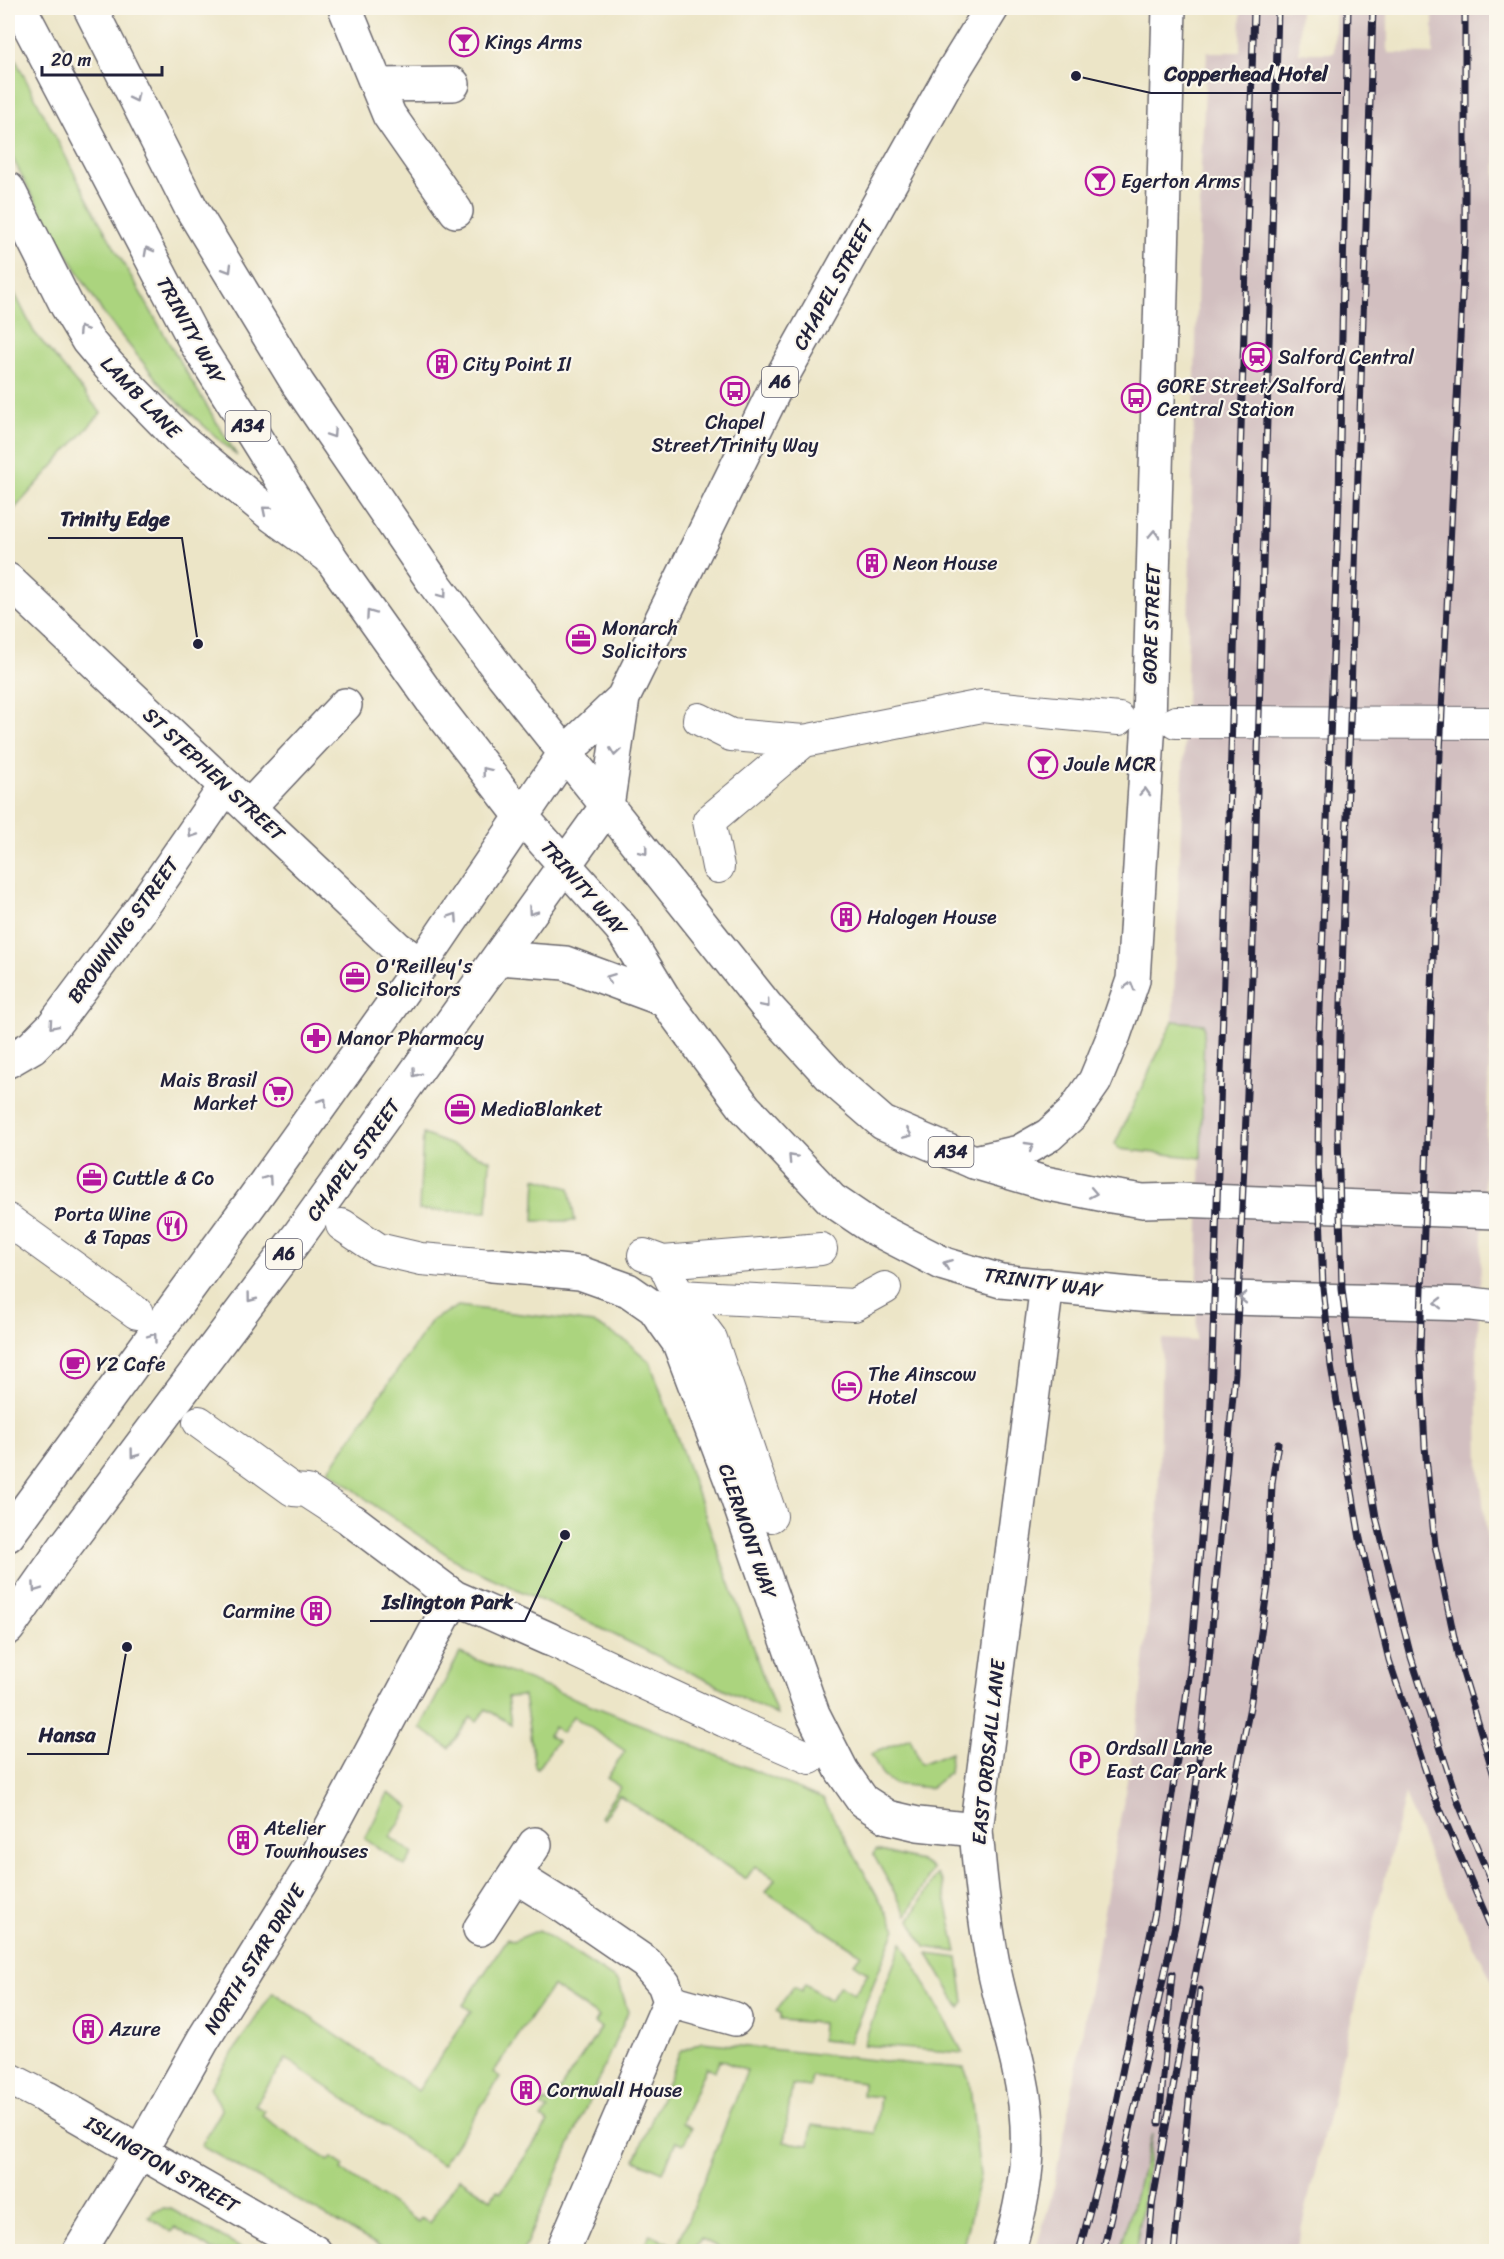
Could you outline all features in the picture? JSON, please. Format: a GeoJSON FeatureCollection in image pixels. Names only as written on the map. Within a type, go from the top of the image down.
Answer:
{"type":"FeatureCollection","features":[{"type":"Feature","properties":{"kind":"main road","name":"TRINITY WAY"},"geometry":{"type":"LineString","coordinates":[[20,8],[196,343],[330,557],[433,702],[522,817],[621,928],[664,1000],[745,1108],[832,1200],[872,1227],[944,1264],[1001,1281],[1150,1296],[1471,1304],[1497,1307]]}},
{"type":"Feature","properties":{"kind":"main road","name":"A34"},"geometry":{"type":"LineString","coordinates":[[90,8],[190,206],[298,384],[434,583],[564,753],[767,1007],[836,1082],[883,1123],[974,1162],[1045,1183],[1143,1201],[1180,1200],[1497,1212]]}},
{"type":"Feature","properties":{"kind":"main road"},"geometry":{"type":"LineString","coordinates":[[345,8],[389,115],[456,211]]}},
{"type":"Feature","properties":{"kind":"main road","name":"CHAPEL STREET"},"geometry":{"type":"LineString","coordinates":[[8,1628],[63,1548],[299,1235],[607,806],[623,698],[774,391],[952,73],[992,8]]}},
{"type":"Feature","properties":{"kind":"main road","name":"GORE STREET"},"geometry":{"type":"LineString","coordinates":[[974,1162],[1018,1152],[1049,1135],[1072,1114],[1095,1081],[1133,980],[1149,722],[1169,8]]}},
{"type":"Feature","properties":{"kind":"main road"},"geometry":{"type":"LineString","coordinates":[[377,85],[453,84]]}},
{"type":"Feature","properties":{"kind":"main road","name":"LAMB LANE"},"geometry":{"type":"LineString","coordinates":[[8,189],[67,306],[88,340],[109,366],[179,438],[273,516],[330,557]]}},
{"type":"Feature","properties":{"kind":"main road","name":"ST STEPHEN STREET"},"geometry":{"type":"LineString","coordinates":[[8,580],[397,948],[421,965]]}},
{"type":"Feature","properties":{"kind":"main road","name":"CHAPEL STREET"},"geometry":{"type":"LineString","coordinates":[[13,1517],[254,1200],[421,965],[564,753],[623,698]]}},
{"type":"Feature","properties":{"kind":"main road","name":"BROWNING STREET"},"geometry":{"type":"LineString","coordinates":[[8,1062],[32,1047],[53,1026],[143,906],[238,796],[345,705]]}},
{"type":"Feature","properties":{"kind":"main road"},"geometry":{"type":"LineString","coordinates":[[500,958],[565,963],[664,1000]]}},
{"type":"Feature","properties":{"kind":"main road","name":"CLERMONT WAY"},"geometry":{"type":"LineString","coordinates":[[492,1265],[580,1273],[622,1287],[654,1308],[679,1343],[732,1483],[813,1714],[842,1771],[863,1801],[888,1817],[918,1824],[976,1830]]}},
{"type":"Feature","properties":{"kind":"main road","name":"EAST ORDSALL LANE"},"geometry":{"type":"LineString","coordinates":[[1008,2252],[1025,2182],[1026,2112],[995,1975],[981,1897],[976,1830],[1047,1285]]}},
{"type":"Feature","properties":{"kind":"main road"},"geometry":{"type":"LineString","coordinates":[[353,1521],[454,1598],[549,1639]]}},
{"type":"Feature","properties":{"kind":"main road","name":"NORTH STAR DRIVE"},"geometry":{"type":"LineString","coordinates":[[79,2252],[203,2040],[309,1869],[454,1598]]}},
{"type":"Feature","properties":{"kind":"main road"},"geometry":{"type":"LineString","coordinates":[[480,1929],[535,1844]]}},
{"type":"Feature","properties":{"kind":"main road"},"geometry":{"type":"LineString","coordinates":[[515,1876],[646,1963],[664,1983],[669,2001],[562,2252]]}},
{"type":"Feature","properties":{"kind":"main road"},"geometry":{"type":"LineString","coordinates":[[669,2001],[735,2019]]}},
{"type":"Feature","properties":{"kind":"main road","name":"ISLINGTON STREET"},"geometry":{"type":"LineString","coordinates":[[46,2098],[315,2252]]}},
{"type":"Feature","properties":{"kind":"street"},"geometry":{"type":"LineString","coordinates":[[699,719],[731,735],[804,741],[982,706],[1119,719]]}},
{"type":"Feature","properties":{"kind":"street"},"geometry":{"type":"LineString","coordinates":[[1176,722],[1497,723]]}},
{"type":"Feature","properties":{"kind":"street"},"geometry":{"type":"LineString","coordinates":[[718,867],[709,821],[804,741]]}},
{"type":"Feature","properties":{"kind":"street"},"geometry":{"type":"LineString","coordinates":[[8,1220],[137,1312]]}},
{"type":"Feature","properties":{"kind":"street"},"geometry":{"type":"LineString","coordinates":[[342,1225],[378,1249],[421,1259],[492,1265]]}},
{"type":"Feature","properties":{"kind":"street"},"geometry":{"type":"LineString","coordinates":[[771,1516],[711,1339],[653,1258],[821,1250]]}},
{"type":"Feature","properties":{"kind":"street"},"geometry":{"type":"LineString","coordinates":[[679,1296],[854,1305],[885,1288]]}},
{"type":"Feature","properties":{"kind":"street"},"geometry":{"type":"LineString","coordinates":[[199,1422],[293,1490],[307,1491],[353,1521]]}},
{"type":"Feature","properties":{"kind":"street"},"geometry":{"type":"LineString","coordinates":[[549,1639],[810,1758]]}},
{"type":"Feature","properties":{"kind":"street","name":"ISLINGTON STREET"},"geometry":{"type":"LineString","coordinates":[[8,2078],[46,2098]]}},
{"type":"Feature","properties":{"kind":"shaded area"},"geometry":{"type":"Polygon","coordinates":[[[1241,8],[1300,8],[1299,53],[1334,53],[1336,8],[1388,8],[1388,53],[1433,54],[1433,8],[1496,8],[1496,905],[1477,1357],[1479,1467],[1496,1615],[1496,1988],[1434,1869],[1405,1794],[1296,2251],[1035,2252],[1050,2202],[1066,2125],[1139,1713],[1158,1516],[1162,1339],[1196,1341],[1204,1024],[1173,1021],[1186,701],[1201,162],[1207,52],[1240,52],[1241,8]]]}},
{"type":"Feature","properties":{"kind":"green space"},"geometry":{"type":"Polygon","coordinates":[[[8,45],[97,217],[237,456],[166,391],[103,313],[31,194],[8,149],[8,45]]]}},
{"type":"Feature","properties":{"kind":"green space"},"geometry":{"type":"Polygon","coordinates":[[[8,280],[34,332],[101,413],[8,516],[8,280]]]}},
{"type":"Feature","properties":{"kind":"green space"},"geometry":{"type":"Polygon","coordinates":[[[1173,1021],[1204,1024],[1201,1158],[1119,1149],[1115,1144],[1173,1021]]]}},
{"type":"Feature","properties":{"kind":"green space"},"geometry":{"type":"Polygon","coordinates":[[[423,1134],[490,1160],[487,1212],[419,1210],[423,1134]]]}},
{"type":"Feature","properties":{"kind":"green space"},"geometry":{"type":"Polygon","coordinates":[[[536,1178],[569,1188],[575,1221],[534,1221],[536,1178]]]}},
{"type":"Feature","properties":{"kind":"green space"},"geometry":{"type":"Polygon","coordinates":[[[458,1306],[593,1323],[627,1342],[650,1362],[777,1715],[582,1619],[461,1564],[374,1505],[329,1470],[432,1320],[458,1306]]]}},
{"type":"Feature","properties":{"kind":"green space"},"geometry":{"type":"Polygon","coordinates":[[[460,1653],[823,1799],[896,1929],[849,2043],[821,2040],[822,2023],[780,2020],[780,2013],[776,2011],[794,1986],[801,1991],[805,1984],[830,2000],[840,1985],[854,1994],[868,1973],[854,1963],[861,1954],[766,1892],[775,1879],[755,1866],[746,1879],[619,1795],[603,1819],[600,1817],[620,1787],[607,1778],[625,1751],[573,1716],[562,1733],[554,1727],[548,1735],[557,1741],[537,1769],[524,1696],[507,1697],[511,1724],[486,1709],[477,1721],[471,1717],[449,1748],[420,1728],[460,1653]]]}},
{"type":"Feature","properties":{"kind":"green space"},"geometry":{"type":"Polygon","coordinates":[[[910,1738],[921,1764],[951,1752],[949,1773],[930,1788],[894,1784],[883,1776],[871,1754],[910,1738]]]}},
{"type":"Feature","properties":{"kind":"green space"},"geometry":{"type":"Polygon","coordinates":[[[388,1793],[410,1807],[390,1837],[413,1853],[405,1866],[365,1839],[388,1793]]]}},
{"type":"Feature","properties":{"kind":"green space"},"geometry":{"type":"Polygon","coordinates":[[[876,1850],[920,1861],[933,1869],[907,1915],[873,1854],[876,1850]]]}},
{"type":"Feature","properties":{"kind":"green space"},"geometry":{"type":"Polygon","coordinates":[[[937,1874],[942,1882],[957,1952],[925,1947],[910,1920],[937,1874]]]}},
{"type":"Feature","properties":{"kind":"green space"},"geometry":{"type":"Polygon","coordinates":[[[539,1930],[619,1982],[628,2012],[523,2251],[388,2251],[201,2146],[222,2110],[210,2087],[273,1992],[418,2091],[471,2011],[463,2005],[508,1938],[513,1941],[539,1930]],[[552,1986],[493,2073],[500,2078],[442,2165],[286,2059],[255,2105],[264,2111],[262,2116],[329,2161],[332,2158],[344,2166],[342,2170],[418,2222],[421,2218],[429,2223],[459,2178],[491,2199],[497,2190],[501,2192],[548,2123],[542,2118],[548,2110],[541,2106],[545,2101],[550,2104],[601,2028],[595,2023],[599,2017],[552,1986]]]}},
{"type":"Feature","properties":{"kind":"green space"},"geometry":{"type":"Polygon","coordinates":[[[902,1942],[963,2053],[863,2045],[902,1942]]]}},
{"type":"Feature","properties":{"kind":"green space"},"geometry":{"type":"Polygon","coordinates":[[[928,1954],[958,1958],[964,2002],[960,2008],[928,1954]]]}},
{"type":"Feature","properties":{"kind":"green space"},"geometry":{"type":"Polygon","coordinates":[[[702,2042],[964,2068],[969,2079],[980,2176],[962,2251],[724,2251],[701,2238],[693,2251],[642,2251],[650,2234],[677,2247],[747,2071],[720,2060],[715,2071],[706,2067],[682,2123],[691,2128],[684,2144],[676,2141],[663,2172],[635,2160],[680,2052],[702,2042]],[[812,2076],[810,2087],[792,2085],[784,2142],[809,2145],[812,2125],[875,2133],[880,2097],[862,2095],[863,2083],[812,2076]]]}},
{"type":"Feature","properties":{"kind":"green space"},"geometry":{"type":"Polygon","coordinates":[[[1152,2134],[1136,2251],[1120,2251],[1152,2134]]]}},
{"type":"Feature","properties":{"kind":"green space"},"geometry":{"type":"Polygon","coordinates":[[[164,2208],[171,2209],[246,2251],[213,2251],[175,2227],[171,2232],[149,2217],[154,2211],[164,2208]]]}},
{"type":"Feature","properties":{"kind":"railway"},"geometry":{"type":"LineString","coordinates":[[1079,2252],[1108,2141],[1155,1912],[1190,1670],[1210,1430],[1254,8]]}},
{"type":"Feature","properties":{"kind":"railway"},"geometry":{"type":"LineString","coordinates":[[1103,2252],[1176,1921],[1197,1780],[1235,1373],[1252,976],[1278,8]]}},
{"type":"Feature","properties":{"kind":"railway"},"geometry":{"type":"LineString","coordinates":[[1348,8],[1339,497],[1319,1037],[1318,1163],[1323,1287],[1331,1366],[1360,1539],[1389,1660],[1433,1793],[1496,1939]]}},
{"type":"Feature","properties":{"kind":"railway"},"geometry":{"type":"LineString","coordinates":[[1373,8],[1340,1034],[1338,1133],[1342,1289],[1352,1373],[1376,1517],[1411,1657],[1458,1802],[1496,1893]]}},
{"type":"Feature","properties":{"kind":"railway"},"geometry":{"type":"LineString","coordinates":[[1465,8],[1465,234],[1440,753],[1420,1348],[1425,1447],[1435,1545],[1458,1656],[1496,1782]]}},
{"type":"Feature","properties":{"kind":"railway"},"geometry":{"type":"LineString","coordinates":[[1152,2206],[1179,2054],[1250,1707],[1268,1585],[1272,1483],[1278,1443]]}},
{"type":"Feature","properties":{"kind":"railway"},"geometry":{"type":"LineString","coordinates":[[1159,2123],[1172,1974]]}},
{"type":"Feature","properties":{"kind":"railway"},"geometry":{"type":"LineString","coordinates":[[1174,2252],[1200,1990]]}},
{"type":"Feature","properties":{"kind":"railway"},"geometry":{"type":"LineString","coordinates":[[1148,2252],[1153,2198]]}},
{"type":"Feature","properties":{"kind":"place","name":"Kings Arms"},"geometry":{"type":"Point","coordinates":[464,42]}},
{"type":"Feature","properties":{"kind":"place","name":"Copperhead Hotel"},"geometry":{"type":"Point","coordinates":[1076,76]}},
{"type":"Feature","properties":{"kind":"place","name":"Egerton Arms"},"geometry":{"type":"Point","coordinates":[1100,181]}},
{"type":"Feature","properties":{"kind":"place","name":"Salford Central"},"geometry":{"type":"Point","coordinates":[1257,357]}},
{"type":"Feature","properties":{"kind":"place","name":"City Point II"},"geometry":{"type":"Point","coordinates":[442,364]}},
{"type":"Feature","properties":{"kind":"place","name":"Chapel Street/Trinity Way"},"geometry":{"type":"Point","coordinates":[735,391]}},
{"type":"Feature","properties":{"kind":"place","name":"GORE Street/Salford Central Station"},"geometry":{"type":"Point","coordinates":[1136,398]}},
{"type":"Feature","properties":{"kind":"place","name":"Neon House"},"geometry":{"type":"Point","coordinates":[872,563]}},
{"type":"Feature","properties":{"kind":"place","name":"Monarch Solicitors"},"geometry":{"type":"Point","coordinates":[581,639]}},
{"type":"Feature","properties":{"kind":"place","name":"Trinity Edge"},"geometry":{"type":"Point","coordinates":[198,644]}},
{"type":"Feature","properties":{"kind":"place","name":"Joule MCR"},"geometry":{"type":"Point","coordinates":[1043,764]}},
{"type":"Feature","properties":{"kind":"place","name":"Halogen House"},"geometry":{"type":"Point","coordinates":[846,917]}},
{"type":"Feature","properties":{"kind":"place","name":"O'Reilley's Solicitors"},"geometry":{"type":"Point","coordinates":[355,977]}},
{"type":"Feature","properties":{"kind":"place","name":"Manor Pharmacy"},"geometry":{"type":"Point","coordinates":[316,1038]}},
{"type":"Feature","properties":{"kind":"place","name":"Mais Brasil Market"},"geometry":{"type":"Point","coordinates":[278,1092]}},
{"type":"Feature","properties":{"kind":"place","name":"MediaBlanket"},"geometry":{"type":"Point","coordinates":[460,1109]}},
{"type":"Feature","properties":{"kind":"place","name":"Cuttle & Co"},"geometry":{"type":"Point","coordinates":[92,1178]}},
{"type":"Feature","properties":{"kind":"place","name":"Porta Wine & Tapas"},"geometry":{"type":"Point","coordinates":[172,1226]}},
{"type":"Feature","properties":{"kind":"place","name":"Y2 Cafe"},"geometry":{"type":"Point","coordinates":[75,1364]}},
{"type":"Feature","properties":{"kind":"place","name":"The Ainscow Hotel"},"geometry":{"type":"Point","coordinates":[847,1386]}},
{"type":"Feature","properties":{"kind":"place","name":"Islington Park"},"geometry":{"type":"Point","coordinates":[565,1535]}},
{"type":"Feature","properties":{"kind":"place","name":"Carmine"},"geometry":{"type":"Point","coordinates":[316,1611]}},
{"type":"Feature","properties":{"kind":"place","name":"Hansa"},"geometry":{"type":"Point","coordinates":[127,1647]}},
{"type":"Feature","properties":{"kind":"place","name":"Ordsall Lane East Car Park"},"geometry":{"type":"Point","coordinates":[1085,1760]}},
{"type":"Feature","properties":{"kind":"place","name":"Atelier Townhouses"},"geometry":{"type":"Point","coordinates":[243,1840]}},
{"type":"Feature","properties":{"kind":"place","name":"Azure"},"geometry":{"type":"Point","coordinates":[88,2029]}},
{"type":"Feature","properties":{"kind":"place","name":"Cornwall House"},"geometry":{"type":"Point","coordinates":[526,2090]}}]}
